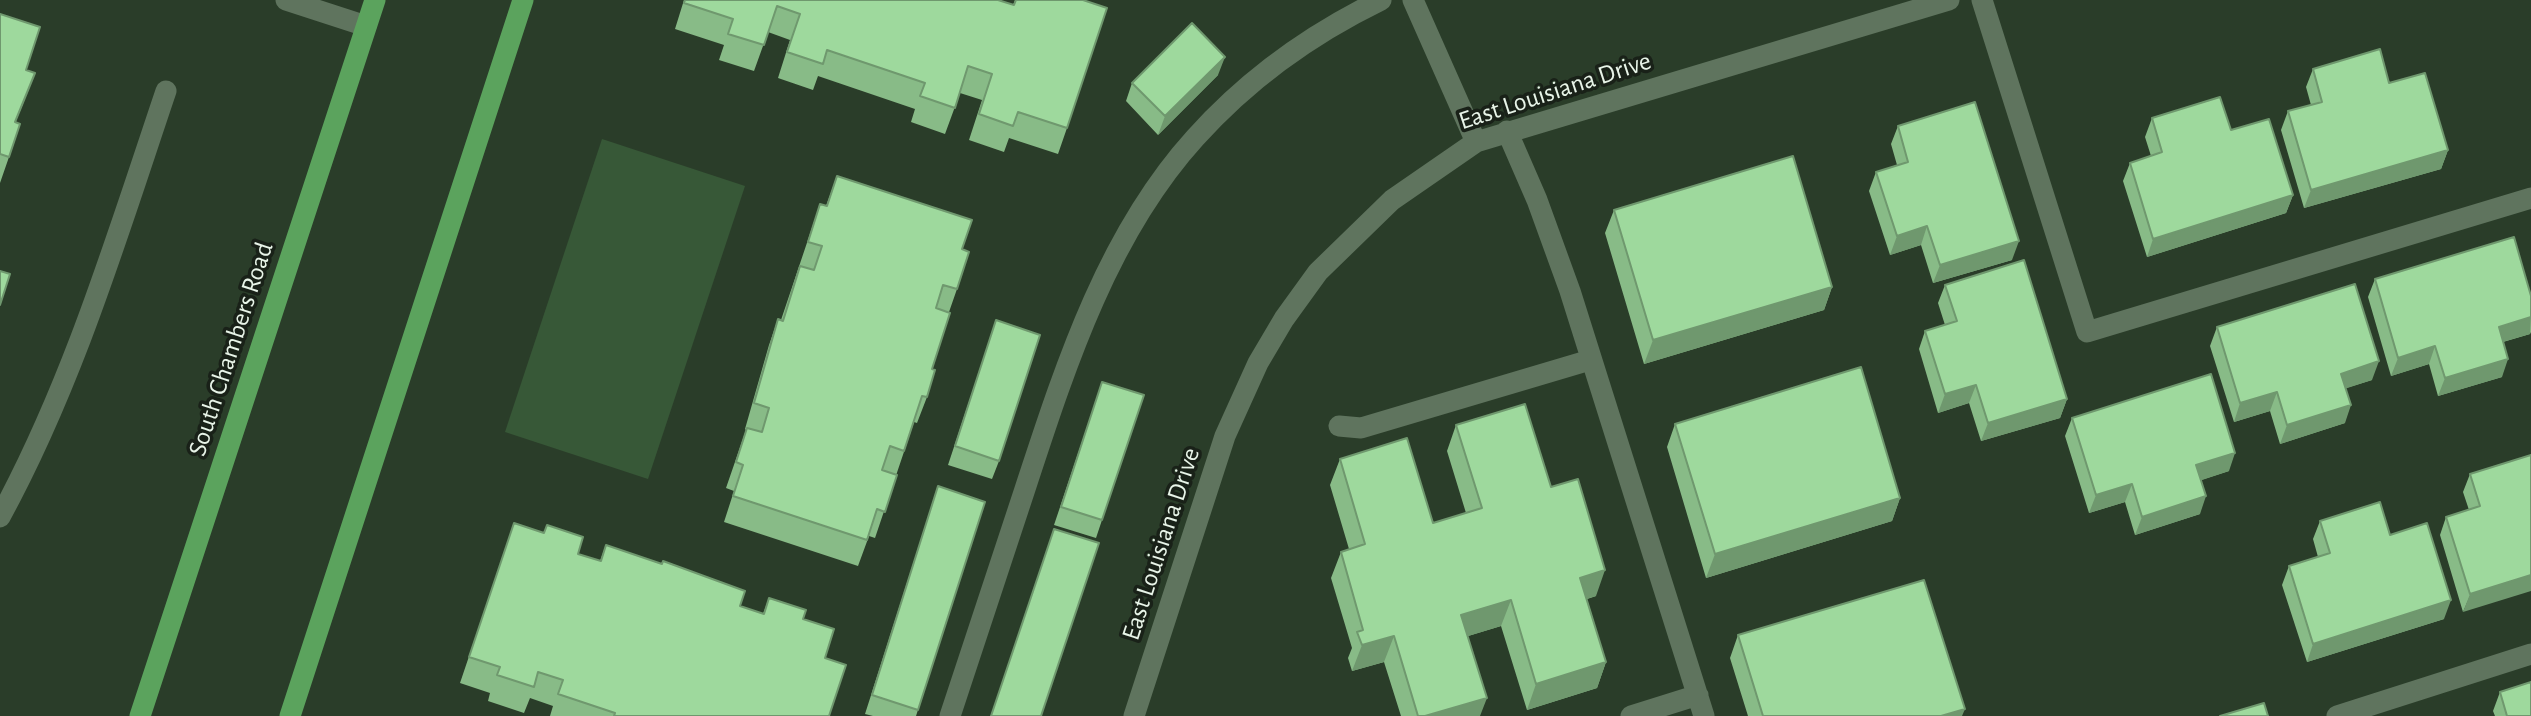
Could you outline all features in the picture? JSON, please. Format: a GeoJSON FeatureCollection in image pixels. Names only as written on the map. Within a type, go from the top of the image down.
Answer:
{"type":"FeatureCollection","features":[{"type":"Feature","properties":{"kind":"main road","name":"South Chambers Road"},"geometry":{"type":"LineString","coordinates":[[140,716],[375,0]]}},
{"type":"Feature","properties":{"kind":"main road"},"geometry":{"type":"LineString","coordinates":[[290,716],[523,0]]}},
{"type":"Feature","properties":{"kind":"street"},"geometry":{"type":"LineString","coordinates":[[286,0],[366,26]]}},
{"type":"Feature","properties":{"kind":"street"},"geometry":{"type":"LineString","coordinates":[[950,716],[1058,392],[1088,314],[1138,216],[1194,139],[1263,74],[1292,51],[1381,0]]}},
{"type":"Feature","properties":{"kind":"street"},"geometry":{"type":"LineString","coordinates":[[1413,0],[1476,142]]}},
{"type":"Feature","properties":{"kind":"street","name":"East Louisiana Drive"},"geometry":{"type":"LineString","coordinates":[[1134,716],[1225,436],[1268,344],[1298,298],[1346,243],[1409,186],[1476,142],[1507,131],[1949,0]]}},
{"type":"Feature","properties":{"kind":"street"},"geometry":{"type":"LineString","coordinates":[[1982,0],[2087,332],[2531,198]]}},
{"type":"Feature","properties":{"kind":"street"},"geometry":{"type":"LineString","coordinates":[[0,517],[32,460],[78,350],[166,91]]}},
{"type":"Feature","properties":{"kind":"street"},"geometry":{"type":"LineString","coordinates":[[1507,131],[1548,228],[1701,706],[1631,716]]}},
{"type":"Feature","properties":{"kind":"street"},"geometry":{"type":"LineString","coordinates":[[1339,426],[1361,428],[1590,360]]}},
{"type":"Feature","properties":{"kind":"street"},"geometry":{"type":"LineString","coordinates":[[2337,716],[2531,654]]}},
{"type":"Feature","properties":{"kind":"green space"},"geometry":{"type":"Polygon","coordinates":[[[602,139],[745,186],[648,479],[505,432],[602,139]]]}},
{"type":"Feature","properties":{"kind":"building"},"geometry":{"type":"Polygon","coordinates":[[[685,0],[998,0],[1014,5],[1016,0],[1083,0],[1107,8],[1067,128],[1018,112],[1013,126],[979,114],[992,74],[968,66],[955,108],[920,96],[925,83],[827,50],[823,64],[787,52],[800,14],[777,6],[764,45],[728,34],[733,19],[684,3],[685,0]]]}},
{"type":"Feature","properties":{"kind":"building"},"geometry":{"type":"Polygon","coordinates":[[[0,14],[40,27],[26,70],[35,73],[15,122],[20,124],[9,157],[0,154],[0,14]]]}},
{"type":"Feature","properties":{"kind":"building"},"geometry":{"type":"Polygon","coordinates":[[[1192,23],[1225,57],[1165,116],[1132,83],[1192,23]]]}},
{"type":"Feature","properties":{"kind":"building"},"geometry":{"type":"Polygon","coordinates":[[[2380,49],[2389,83],[2425,73],[2448,150],[2311,190],[2288,111],[2322,102],[2313,69],[2380,49]]]}},
{"type":"Feature","properties":{"kind":"building"},"geometry":{"type":"Polygon","coordinates":[[[2220,97],[2231,130],[2269,119],[2293,195],[2153,239],[2130,163],[2162,152],[2152,118],[2220,97]]]}},
{"type":"Feature","properties":{"kind":"building"},"geometry":{"type":"Polygon","coordinates":[[[1975,102],[2019,241],[1940,265],[1927,226],[1897,236],[1876,172],[1908,162],[1898,126],[1975,102]]]}},
{"type":"Feature","properties":{"kind":"building"},"geometry":{"type":"Polygon","coordinates":[[[1793,156],[1832,287],[1653,340],[1614,210],[1793,156]]]}},
{"type":"Feature","properties":{"kind":"building"},"geometry":{"type":"Polygon","coordinates":[[[837,176],[972,220],[962,249],[969,252],[957,289],[943,285],[936,308],[950,313],[932,369],[935,370],[927,397],[922,396],[904,451],[890,446],[882,470],[897,475],[885,512],[877,509],[867,540],[733,496],[743,465],[736,462],[747,428],[762,432],[769,408],[754,403],[778,319],[783,321],[800,266],[814,270],[822,246],[808,242],[820,204],[827,206],[837,176]]]}},
{"type":"Feature","properties":{"kind":"building"},"geometry":{"type":"Polygon","coordinates":[[[2514,237],[2531,296],[2531,317],[2499,327],[2508,359],[2445,378],[2435,346],[2398,358],[2375,279],[2514,237]]]}},
{"type":"Feature","properties":{"kind":"building"},"geometry":{"type":"Polygon","coordinates":[[[2024,260],[2067,399],[1988,423],[1976,385],[1945,394],[1925,331],[1957,321],[1945,285],[2024,260]]]}},
{"type":"Feature","properties":{"kind":"building"},"geometry":{"type":"Polygon","coordinates":[[[0,271],[10,274],[0,305],[0,271]]]}},
{"type":"Feature","properties":{"kind":"building"},"geometry":{"type":"Polygon","coordinates":[[[2355,284],[2379,361],[2341,374],[2351,405],[2287,425],[2277,392],[2240,403],[2217,327],[2355,284]]]}},
{"type":"Feature","properties":{"kind":"building"},"geometry":{"type":"Polygon","coordinates":[[[996,320],[1040,335],[999,461],[955,446],[996,320]]]}},
{"type":"Feature","properties":{"kind":"building"},"geometry":{"type":"Polygon","coordinates":[[[1861,367],[1900,498],[1715,554],[1675,424],[1861,367]]]}},
{"type":"Feature","properties":{"kind":"building"},"geometry":{"type":"Polygon","coordinates":[[[2211,374],[2235,453],[2196,465],[2206,496],[2142,517],[2132,484],[2096,495],[2072,418],[2211,374]]]}},
{"type":"Feature","properties":{"kind":"building"},"geometry":{"type":"Polygon","coordinates":[[[1102,382],[1144,395],[1102,520],[1061,507],[1102,382]]]}},
{"type":"Feature","properties":{"kind":"building"},"geometry":{"type":"Polygon","coordinates":[[[1525,404],[1551,487],[1578,479],[1605,570],[1580,578],[1606,662],[1536,684],[1511,600],[1461,615],[1487,698],[1418,716],[1394,636],[1362,645],[1357,632],[1363,630],[1341,552],[1365,544],[1340,459],[1407,438],[1433,523],[1482,508],[1456,425],[1525,404]]]}},
{"type":"Feature","properties":{"kind":"building"},"geometry":{"type":"Polygon","coordinates":[[[2531,455],[2531,575],[2470,594],[2446,517],[2480,506],[2470,474],[2531,455]]]}},
{"type":"Feature","properties":{"kind":"building"},"geometry":{"type":"Polygon","coordinates":[[[938,486],[985,502],[918,710],[872,695],[938,486]]]}},
{"type":"Feature","properties":{"kind":"building"},"geometry":{"type":"Polygon","coordinates":[[[2380,502],[2390,535],[2427,523],[2451,600],[2313,644],[2289,566],[2330,553],[2320,521],[2380,502]]]}},
{"type":"Feature","properties":{"kind":"building"},"geometry":{"type":"Polygon","coordinates":[[[514,523],[544,533],[547,525],[583,537],[578,554],[601,561],[606,545],[662,564],[663,561],[745,591],[740,606],[764,614],[769,598],[806,610],[803,619],[834,629],[825,658],[846,665],[829,716],[614,716],[615,713],[558,694],[563,680],[538,672],[534,687],[497,675],[500,667],[469,657],[514,523]]]}},
{"type":"Feature","properties":{"kind":"building"},"geometry":{"type":"Polygon","coordinates":[[[1054,529],[1099,543],[1041,716],[991,716],[1054,529]]]}},
{"type":"Feature","properties":{"kind":"building"},"geometry":{"type":"Polygon","coordinates":[[[1924,580],[1965,709],[1941,716],[1763,716],[1738,635],[1924,580]]]}},
{"type":"Feature","properties":{"kind":"building"},"geometry":{"type":"Polygon","coordinates":[[[2531,682],[2531,716],[2507,716],[2500,692],[2531,682]]]}},
{"type":"Feature","properties":{"kind":"building"},"geometry":{"type":"Polygon","coordinates":[[[2264,703],[2268,716],[2220,716],[2264,703]]]}}]}
